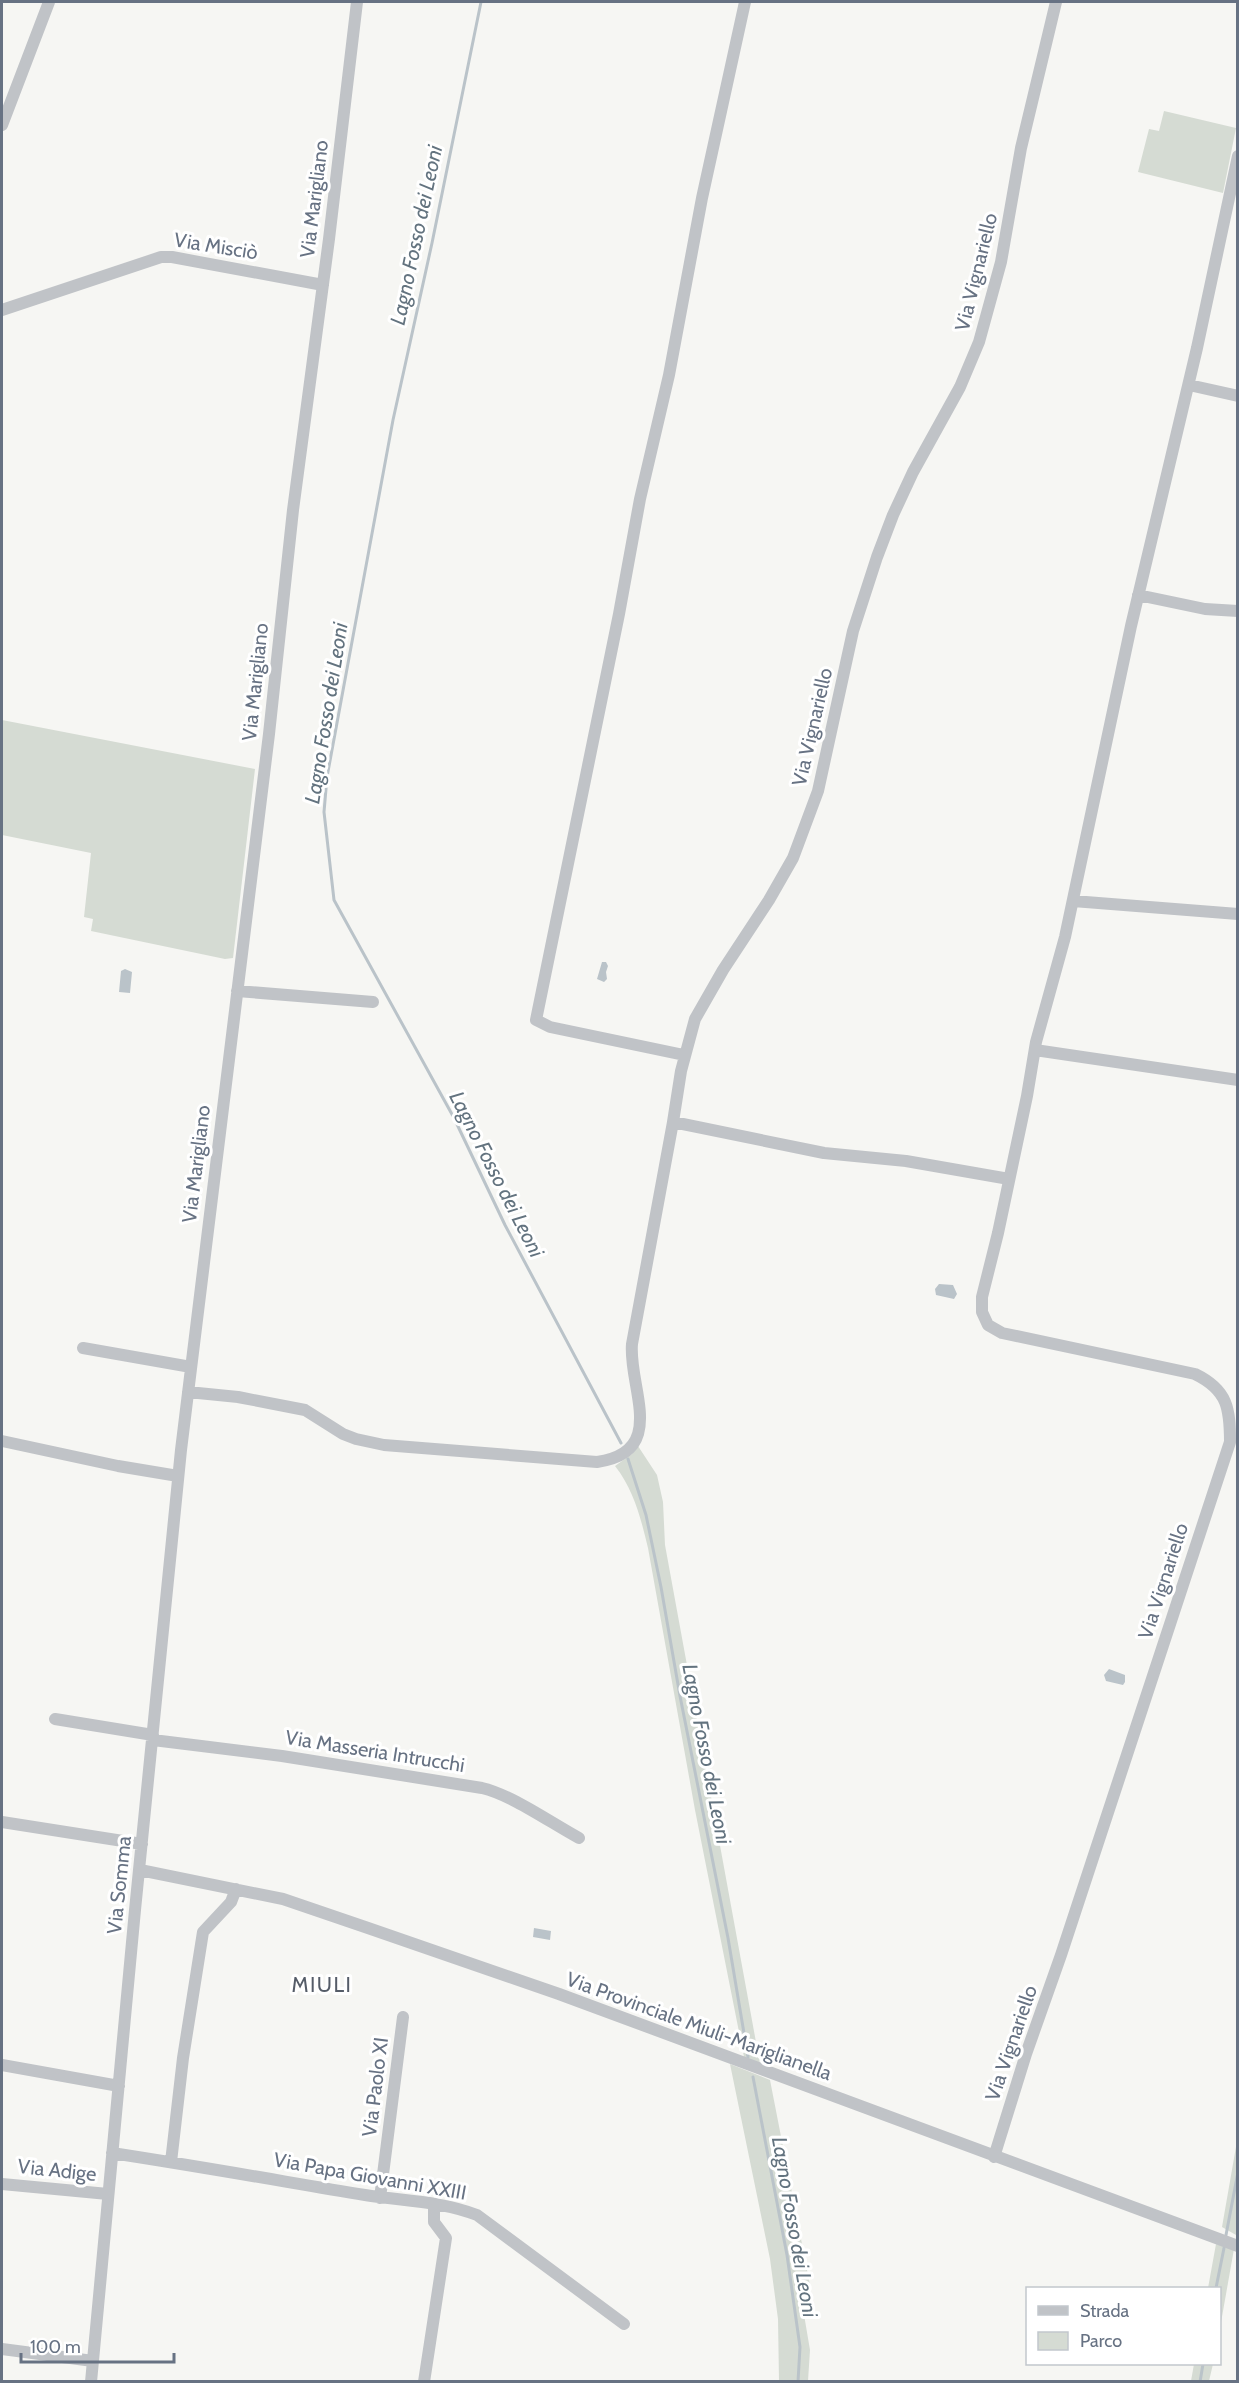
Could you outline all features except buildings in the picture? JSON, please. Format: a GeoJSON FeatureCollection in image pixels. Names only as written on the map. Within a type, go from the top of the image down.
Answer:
{"type":"FeatureCollection","features":[{"type":"Feature","properties":{"kind":"street"},"geometry":{"type":"LineString","coordinates":[[2,125],[49,2]]}},
{"type":"Feature","properties":{"kind":"street","name":"Via Marigliano"},"geometry":{"type":"LineString","coordinates":[[188,1392],[267,745],[293,510],[357,2]]}},
{"type":"Feature","properties":{"kind":"street"},"geometry":{"type":"LineString","coordinates":[[684,1055],[550,1027],[536,1020],[619,614],[640,499],[669,375],[702,198],[745,2]]}},
{"type":"Feature","properties":{"kind":"street","name":"Via Vignariello"},"geometry":{"type":"LineString","coordinates":[[188,1392],[238,1397],[305,1410],[356,1439],[402,1446],[597,1462],[608,1461],[630,1446],[640,1427],[641,1416],[640,1401],[631,1370],[632,1344],[684,1055],[701,1006],[770,900],[793,858],[818,791],[853,632],[877,557],[913,472],[960,387],[979,342],[1001,262],[1021,148],[1056,2]]}},
{"type":"Feature","properties":{"kind":"street","name":"Via Vignariello"},"geometry":{"type":"LineString","coordinates":[[994,2157],[1026,2054],[1061,1955],[1230,1442],[1229,1410],[1222,1394],[1210,1381],[1195,1374],[1002,1333],[988,1325],[982,1312],[982,1297],[1048,991],[1065,937],[1099,771],[1238,156]]}},
{"type":"Feature","properties":{"kind":"street","name":"Via Misciò"},"geometry":{"type":"LineString","coordinates":[[2,310],[161,257],[323,285]]}},
{"type":"Feature","properties":{"kind":"street"},"geometry":{"type":"LineString","coordinates":[[1188,385],[1238,396]]}},
{"type":"Feature","properties":{"kind":"street"},"geometry":{"type":"LineString","coordinates":[[1138,595],[1205,609],[1238,611]]}},
{"type":"Feature","properties":{"kind":"street"},"geometry":{"type":"LineString","coordinates":[[1073,901],[1238,914]]}},
{"type":"Feature","properties":{"kind":"street"},"geometry":{"type":"LineString","coordinates":[[237,991],[373,1002]]}},
{"type":"Feature","properties":{"kind":"street"},"geometry":{"type":"LineString","coordinates":[[1035,1050],[1238,1080]]}},
{"type":"Feature","properties":{"kind":"street"},"geometry":{"type":"LineString","coordinates":[[673,1122],[824,1153],[906,1161],[1009,1179]]}},
{"type":"Feature","properties":{"kind":"street"},"geometry":{"type":"LineString","coordinates":[[83,1348],[191,1367]]}},
{"type":"Feature","properties":{"kind":"street","name":"Via Somma"},"geometry":{"type":"LineString","coordinates":[[91,2382],[188,1392]]}},
{"type":"Feature","properties":{"kind":"street"},"geometry":{"type":"LineString","coordinates":[[2,1441],[118,1466],[178,1476]]}},
{"type":"Feature","properties":{"kind":"street","name":"Via Masseria Intrucchi"},"geometry":{"type":"LineString","coordinates":[[55,1719],[153,1737],[482,1788],[532,1810],[541,1818],[579,1838]]}},
{"type":"Feature","properties":{"kind":"street"},"geometry":{"type":"LineString","coordinates":[[2,1821],[142,1844]]}},
{"type":"Feature","properties":{"kind":"street","name":"Via Provinciale Miuli-Mariglianella"},"geometry":{"type":"LineString","coordinates":[[140,1870],[283,1899],[548,1990],[1238,2246]]}},
{"type":"Feature","properties":{"kind":"street"},"geometry":{"type":"LineString","coordinates":[[171,2162],[183,2058],[203,1932],[231,1902],[236,1889]]}},
{"type":"Feature","properties":{"kind":"street","name":"Via Paolo XI"},"geometry":{"type":"LineString","coordinates":[[380,2198],[403,2018]]}},
{"type":"Feature","properties":{"kind":"street"},"geometry":{"type":"LineString","coordinates":[[2,2065],[119,2086]]}},
{"type":"Feature","properties":{"kind":"street","name":"Via Papa Giovanni XXIII"},"geometry":{"type":"LineString","coordinates":[[112,2153],[380,2198],[446,2205],[477,2215],[624,2324]]}},
{"type":"Feature","properties":{"kind":"street","name":"Via Adige"},"geometry":{"type":"LineString","coordinates":[[2,2184],[108,2194]]}},
{"type":"Feature","properties":{"kind":"street"},"geometry":{"type":"LineString","coordinates":[[424,2382],[446,2238],[434,2223],[434,2204]]}},
{"type":"Feature","properties":{"kind":"street"},"geometry":{"type":"LineString","coordinates":[[2,2349],[93,2361]]}},
{"type":"Feature","properties":{"kind":"green space"},"geometry":{"type":"Polygon","coordinates":[[[1164,111],[1236,128],[1223,193],[1138,172],[1149,129],[1159,131],[1164,111]]]}},
{"type":"Feature","properties":{"kind":"green space"},"geometry":{"type":"Polygon","coordinates":[[[2,720],[255,769],[233,958],[225,959],[91,931],[93,919],[84,917],[91,853],[2,835],[2,720]]]}},
{"type":"Feature","properties":{"kind":"green space"},"geometry":{"type":"Polygon","coordinates":[[[638,1446],[657,1475],[663,1502],[665,1545],[760,2064],[744,2057],[695,1810],[648,1548],[632,1495],[615,1466],[632,1454],[638,1446]]]}},
{"type":"Feature","properties":{"kind":"green space"},"geometry":{"type":"Polygon","coordinates":[[[730,2064],[770,2080],[810,2285],[799,2285],[810,2350],[808,2381],[779,2381],[778,2319],[770,2259],[730,2064]]]}},
{"type":"Feature","properties":{"kind":"green space"},"geometry":{"type":"Polygon","coordinates":[[[1237,2141],[1238,2226],[1236,2235],[1222,2227],[1237,2141]]]}},
{"type":"Feature","properties":{"kind":"green space"},"geometry":{"type":"Polygon","coordinates":[[[1216,2244],[1234,2249],[1221,2322],[1221,2287],[1208,2287],[1216,2244]]]}},
{"type":"Feature","properties":{"kind":"green space"},"geometry":{"type":"Polygon","coordinates":[[[1194,2365],[1213,2365],[1209,2381],[1191,2381],[1194,2365]]]}},
{"type":"Feature","properties":{"kind":"shaded area"},"geometry":{"type":"Polygon","coordinates":[[[602,962],[606,962],[608,966],[607,979],[604,982],[597,979],[602,962]]]}},
{"type":"Feature","properties":{"kind":"shaded area"},"geometry":{"type":"Polygon","coordinates":[[[125,969],[132,972],[130,993],[119,992],[121,971],[125,969]]]}},
{"type":"Feature","properties":{"kind":"shaded area"},"geometry":{"type":"Polygon","coordinates":[[[939,1284],[953,1285],[957,1294],[954,1299],[936,1295],[935,1289],[939,1284]]]}},
{"type":"Feature","properties":{"kind":"shaded area"},"geometry":{"type":"Polygon","coordinates":[[[1109,1669],[1125,1675],[1123,1685],[1106,1681],[1104,1675],[1109,1669]]]}},
{"type":"Feature","properties":{"kind":"shaded area"},"geometry":{"type":"Polygon","coordinates":[[[534,1928],[551,1931],[550,1940],[533,1937],[534,1928]]]}},
{"type":"Feature","properties":{"kind":"waterway","name":"Lagno Fosso dei Leoni"},"geometry":{"type":"LineString","coordinates":[[481,2],[393,420],[327,777],[324,812],[334,900],[454,1118],[505,1225],[621,1443]]}},
{"type":"Feature","properties":{"kind":"waterway","name":"Lagno Fosso dei Leoni"},"geometry":{"type":"LineString","coordinates":[[628,1459],[646,1515],[661,1587],[728,1938],[748,2057]]}},
{"type":"Feature","properties":{"kind":"waterway","name":"Lagno Fosso dei Leoni"},"geometry":{"type":"LineString","coordinates":[[753,2077],[787,2255],[800,2347],[798,2382]]}},
{"type":"Feature","properties":{"kind":"waterway"},"geometry":{"type":"LineString","coordinates":[[1226,2235],[1238,2172]]}},
{"type":"Feature","properties":{"kind":"waterway"},"geometry":{"type":"LineString","coordinates":[[1216,2287],[1224,2248]]}},
{"type":"Feature","properties":{"kind":"waterway"},"geometry":{"type":"LineString","coordinates":[[1200,2382],[1203,2365]]}},
{"type":"Feature","properties":{"kind":"district","name":"MIULI"},"geometry":{"type":"Point","coordinates":[322,1984]}}]}
